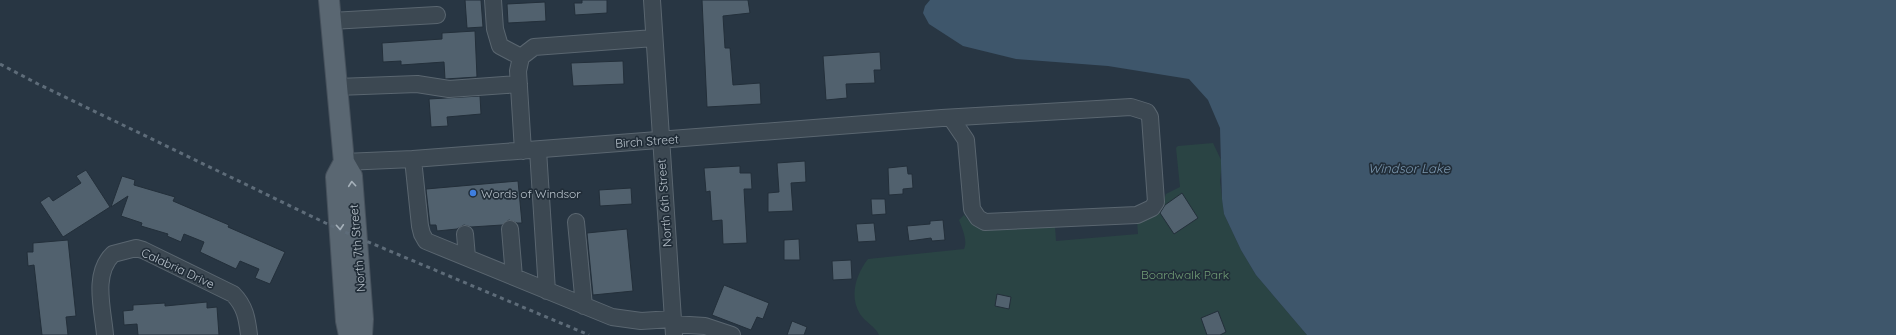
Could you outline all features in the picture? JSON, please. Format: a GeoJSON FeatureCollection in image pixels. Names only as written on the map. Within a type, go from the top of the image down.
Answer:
{"type":"FeatureCollection","features":[{"type":"Feature","properties":{"kind":"main road","name":"North 7th Street"},"geometry":{"type":"LineString","coordinates":[[329,0],[344,162],[352,176],[363,319],[362,335]]}},
{"type":"Feature","properties":{"kind":"main road","name":"North 7th Street"},"geometry":{"type":"LineString","coordinates":[[344,162],[336,177],[346,321],[349,335]]}},
{"type":"Feature","properties":{"kind":"street"},"geometry":{"type":"LineString","coordinates":[[493,0],[495,29],[500,46],[521,57]]}},
{"type":"Feature","properties":{"kind":"street","name":"North 6th Street"},"geometry":{"type":"LineString","coordinates":[[652,0],[673,326]]}},
{"type":"Feature","properties":{"kind":"street"},"geometry":{"type":"LineString","coordinates":[[331,21],[437,15]]}},
{"type":"Feature","properties":{"kind":"street"},"geometry":{"type":"LineString","coordinates":[[547,290],[530,150],[519,84],[518,71],[521,57],[534,47],[654,38]]}},
{"type":"Feature","properties":{"kind":"street"},"geometry":{"type":"LineString","coordinates":[[337,87],[417,84],[449,89],[519,84]]}},
{"type":"Feature","properties":{"kind":"street","name":"Birch Street"},"geometry":{"type":"LineString","coordinates":[[344,162],[413,159],[951,118],[1131,106],[1147,112],[1151,124],[1157,196],[1152,208],[1137,215],[985,222],[978,218],[972,208],[966,140],[951,118]]}},
{"type":"Feature","properties":{"kind":"street"},"geometry":{"type":"LineString","coordinates":[[413,159],[422,234],[426,240],[612,317],[673,326],[705,326],[732,335]]}},
{"type":"Feature","properties":{"kind":"street"},"geometry":{"type":"LineString","coordinates":[[576,222],[584,306]]}},
{"type":"Feature","properties":{"kind":"street"},"geometry":{"type":"LineString","coordinates":[[510,229],[514,277]]}},
{"type":"Feature","properties":{"kind":"street"},"geometry":{"type":"LineString","coordinates":[[465,234],[467,257]]}},
{"type":"Feature","properties":{"kind":"street","name":"Calabria Drive"},"geometry":{"type":"LineString","coordinates":[[105,335],[100,279],[103,270],[113,254],[136,248],[233,294],[240,301],[247,314],[248,335]]}},
{"type":"Feature","properties":{"kind":"green space","name":"Boardwalk Park"},"geometry":{"type":"Polygon","coordinates":[[[1213,143],[1222,162],[1220,181],[1224,214],[1241,250],[1256,275],[1307,335],[879,335],[860,314],[855,300],[855,286],[860,272],[868,259],[964,249],[965,238],[959,220],[964,215],[974,226],[988,230],[1055,226],[1056,241],[1138,234],[1137,220],[1163,202],[1166,194],[1180,187],[1176,148],[1178,146],[1213,143]]]}},
{"type":"Feature","properties":{"kind":"water","name":"Windsor Lake"},"geometry":{"type":"Polygon","coordinates":[[[930,0],[1896,0],[1896,335],[1307,335],[1256,275],[1241,250],[1224,214],[1222,199],[1220,128],[1208,100],[1189,79],[1108,66],[1016,59],[963,46],[929,24],[923,13],[925,6],[930,0]]]}},
{"type":"Feature","properties":{"kind":"building"},"geometry":{"type":"Polygon","coordinates":[[[465,0],[481,0],[483,27],[467,28],[465,0]]]}},
{"type":"Feature","properties":{"kind":"building"},"geometry":{"type":"Polygon","coordinates":[[[582,0],[607,0],[607,13],[575,15],[574,3],[582,3],[582,0]]]}},
{"type":"Feature","properties":{"kind":"building"},"geometry":{"type":"Polygon","coordinates":[[[702,0],[748,0],[750,13],[723,16],[725,48],[730,48],[733,85],[760,83],[761,104],[707,107],[702,0]]]}},
{"type":"Feature","properties":{"kind":"building"},"geometry":{"type":"Polygon","coordinates":[[[545,2],[546,21],[508,23],[507,4],[545,2]]]}},
{"type":"Feature","properties":{"kind":"building"},"geometry":{"type":"Polygon","coordinates":[[[475,31],[477,77],[445,79],[444,62],[401,65],[401,61],[383,62],[382,43],[442,39],[442,33],[475,31]]]}},
{"type":"Feature","properties":{"kind":"building"},"geometry":{"type":"Polygon","coordinates":[[[880,52],[881,70],[874,70],[875,83],[846,84],[847,98],[826,100],[823,56],[880,52]]]}},
{"type":"Feature","properties":{"kind":"building"},"geometry":{"type":"Polygon","coordinates":[[[623,61],[624,84],[573,86],[571,63],[623,61]]]}},
{"type":"Feature","properties":{"kind":"building"},"geometry":{"type":"Polygon","coordinates":[[[480,96],[481,114],[447,117],[448,126],[431,127],[429,99],[480,96]]]}},
{"type":"Feature","properties":{"kind":"building"},"geometry":{"type":"Polygon","coordinates":[[[805,161],[806,182],[791,183],[793,211],[768,212],[768,193],[779,192],[777,163],[805,161]]]}},
{"type":"Feature","properties":{"kind":"building"},"geometry":{"type":"Polygon","coordinates":[[[740,166],[740,173],[751,173],[752,189],[744,189],[747,243],[723,244],[722,220],[712,221],[710,191],[706,192],[704,168],[740,166]]]}},
{"type":"Feature","properties":{"kind":"building"},"geometry":{"type":"Polygon","coordinates":[[[907,166],[908,174],[912,174],[913,188],[903,189],[903,194],[889,195],[888,168],[907,166]]]}},
{"type":"Feature","properties":{"kind":"building"},"geometry":{"type":"Polygon","coordinates":[[[86,170],[110,207],[63,237],[40,202],[49,196],[53,201],[81,183],[76,176],[86,170]]]}},
{"type":"Feature","properties":{"kind":"building"},"geometry":{"type":"Polygon","coordinates":[[[122,176],[135,180],[134,185],[175,197],[173,201],[229,225],[228,227],[285,252],[270,284],[255,278],[259,269],[240,261],[236,269],[200,252],[204,242],[184,234],[181,242],[167,236],[168,234],[141,226],[142,223],[121,216],[128,196],[111,207],[122,176]]]}},
{"type":"Feature","properties":{"kind":"building"},"geometry":{"type":"Polygon","coordinates":[[[518,181],[522,223],[509,220],[502,225],[471,227],[464,225],[457,229],[437,231],[436,225],[430,225],[426,189],[518,181]]]}},
{"type":"Feature","properties":{"kind":"building"},"geometry":{"type":"Polygon","coordinates":[[[631,188],[632,204],[600,206],[599,190],[631,188]]]}},
{"type":"Feature","properties":{"kind":"building"},"geometry":{"type":"Polygon","coordinates":[[[1182,193],[1198,218],[1174,234],[1160,213],[1165,205],[1182,193]]]}},
{"type":"Feature","properties":{"kind":"building"},"geometry":{"type":"Polygon","coordinates":[[[871,199],[885,199],[886,214],[872,215],[871,199]]]}},
{"type":"Feature","properties":{"kind":"building"},"geometry":{"type":"Polygon","coordinates":[[[943,220],[945,240],[932,241],[931,238],[909,241],[907,226],[930,224],[930,221],[943,220]]]}},
{"type":"Feature","properties":{"kind":"building"},"geometry":{"type":"Polygon","coordinates":[[[874,223],[876,241],[858,242],[856,224],[874,223]]]}},
{"type":"Feature","properties":{"kind":"building"},"geometry":{"type":"Polygon","coordinates":[[[627,229],[633,291],[593,295],[587,233],[627,229]]]}},
{"type":"Feature","properties":{"kind":"building"},"geometry":{"type":"Polygon","coordinates":[[[799,239],[800,260],[784,260],[784,240],[799,239]]]}},
{"type":"Feature","properties":{"kind":"building"},"geometry":{"type":"Polygon","coordinates":[[[68,240],[76,316],[66,317],[68,335],[42,335],[34,265],[28,266],[27,252],[33,252],[33,243],[68,240]]]}},
{"type":"Feature","properties":{"kind":"building"},"geometry":{"type":"Polygon","coordinates":[[[851,260],[852,279],[833,280],[832,261],[851,260]]]}},
{"type":"Feature","properties":{"kind":"building"},"geometry":{"type":"Polygon","coordinates":[[[724,285],[769,303],[763,319],[757,317],[751,330],[712,315],[724,285]]]}},
{"type":"Feature","properties":{"kind":"building"},"geometry":{"type":"Polygon","coordinates":[[[997,294],[1011,297],[1009,309],[995,306],[997,294]]]}},
{"type":"Feature","properties":{"kind":"building"},"geometry":{"type":"Polygon","coordinates":[[[207,302],[207,308],[217,307],[219,335],[138,335],[137,324],[124,325],[123,311],[133,310],[133,305],[165,303],[165,306],[207,302]]]}},
{"type":"Feature","properties":{"kind":"building"},"geometry":{"type":"Polygon","coordinates":[[[1218,311],[1226,332],[1220,335],[1207,335],[1201,318],[1218,311]]]}},
{"type":"Feature","properties":{"kind":"building"},"geometry":{"type":"Polygon","coordinates":[[[792,321],[807,327],[804,335],[787,335],[792,321]]]}},
{"type":"Feature","properties":{"kind":"railway"},"geometry":{"type":"LineString","coordinates":[[0,64],[38,84],[340,230],[589,335]]}},
{"type":"Feature","properties":{"kind":"place","name":"Words of Windsor"},"geometry":{"type":"Point","coordinates":[473,193]}}]}
